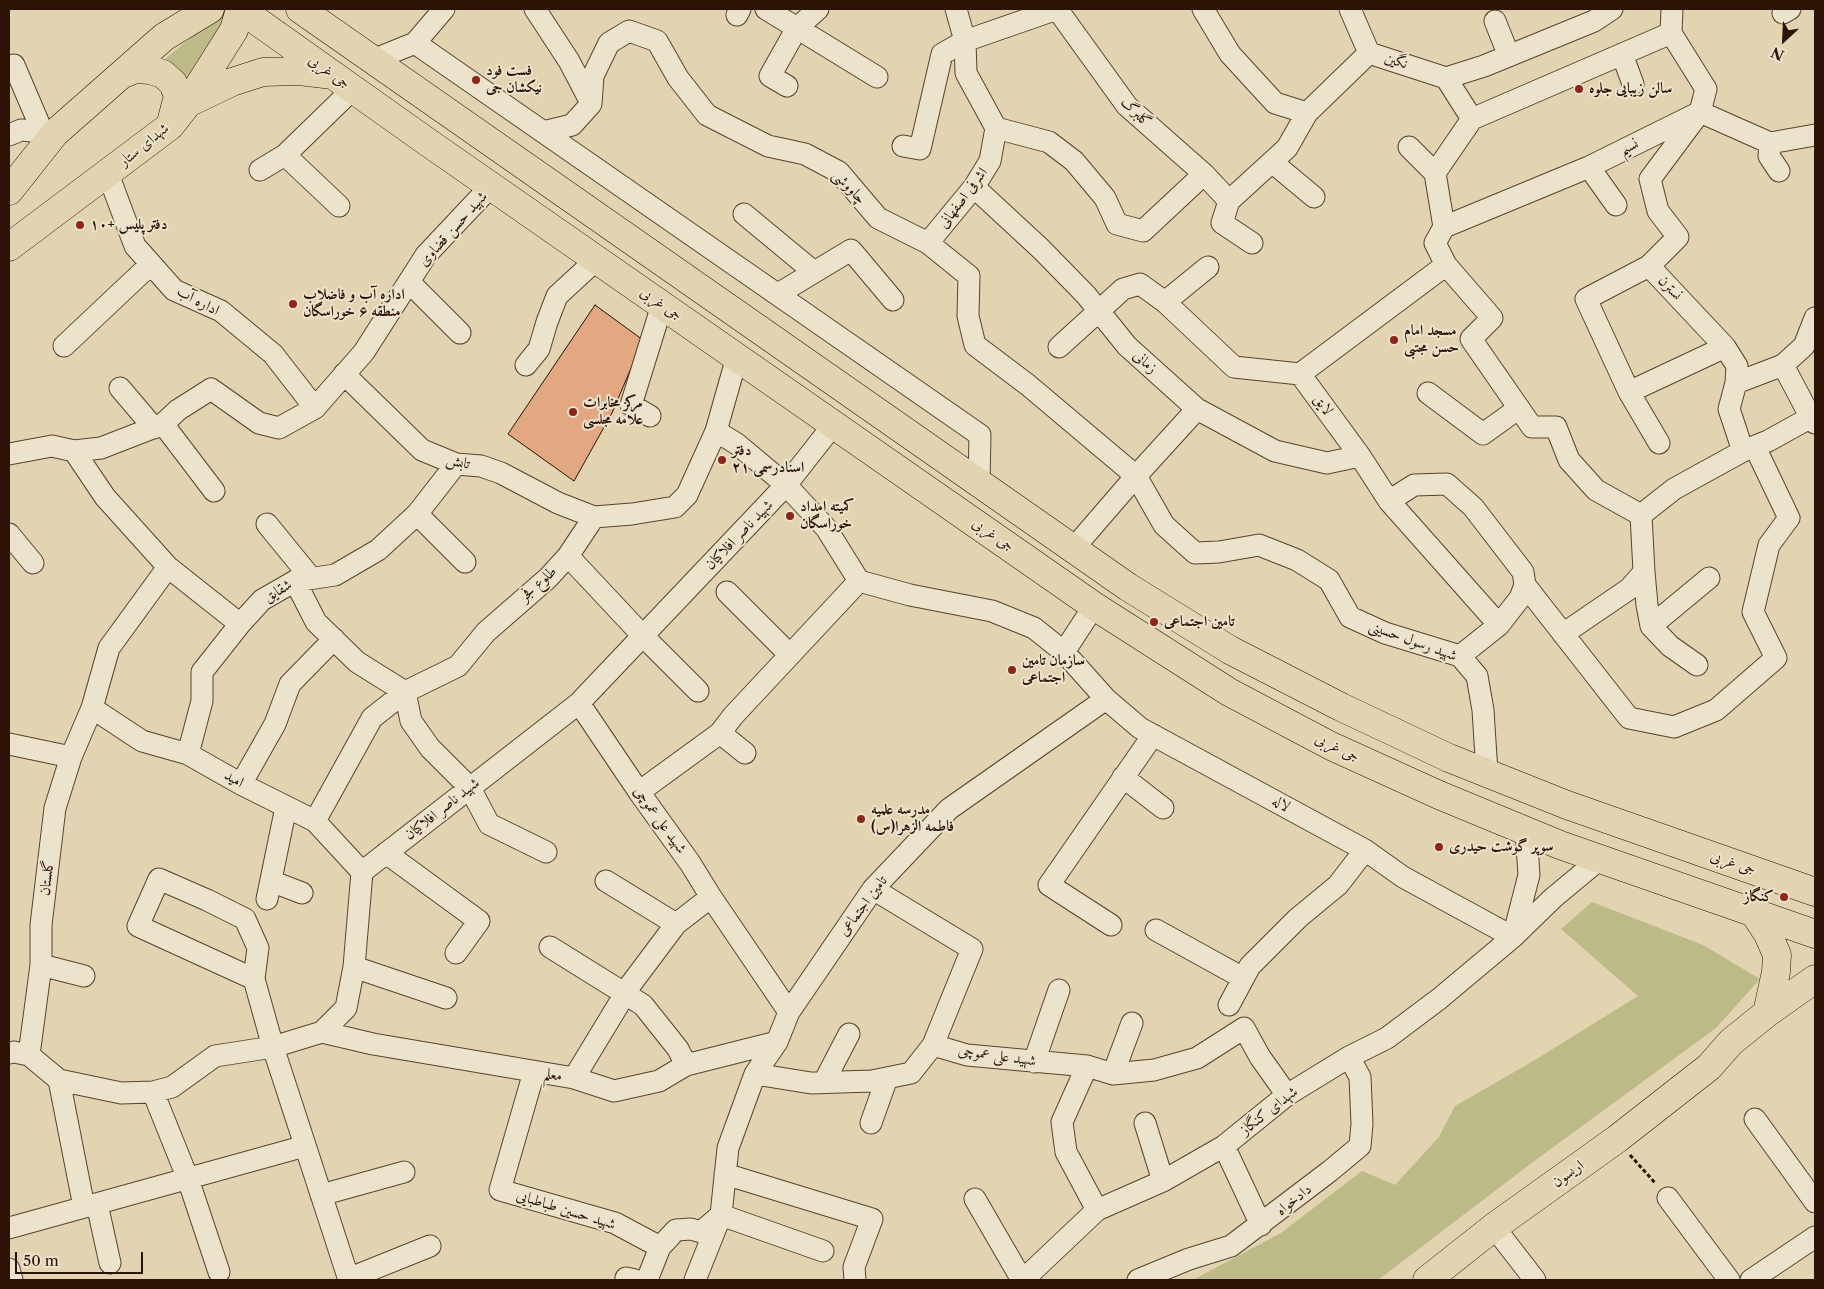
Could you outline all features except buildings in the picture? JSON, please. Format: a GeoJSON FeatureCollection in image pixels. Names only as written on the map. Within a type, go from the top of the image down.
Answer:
{"type":"FeatureCollection","features":[{"type":"Feature","properties":{"kind":"main road"},"geometry":{"type":"LineString","coordinates":[[164,37],[177,9]]}},
{"type":"Feature","properties":{"kind":"main road"},"geometry":{"type":"LineString","coordinates":[[9,191],[49,133],[123,74],[164,37],[210,9]]}},
{"type":"Feature","properties":{"kind":"main road","name":"جی غربی"},"geometry":{"type":"LineString","coordinates":[[240,9],[1094,606],[1229,692],[1330,746],[1526,831],[1600,859],[1815,934]]}},
{"type":"Feature","properties":{"kind":"main road","name":"شهدای ستار"},"geometry":{"type":"LineString","coordinates":[[9,247],[170,126],[188,103],[234,30],[240,9]]}},
{"type":"Feature","properties":{"kind":"main road","name":"جی غربی"},"geometry":{"type":"LineString","coordinates":[[300,9],[1128,587],[1230,650],[1350,712],[1449,758],[1567,805],[1815,892]]}},
{"type":"Feature","properties":{"kind":"main road"},"geometry":{"type":"LineString","coordinates":[[336,9],[349,43]]}},
{"type":"Feature","properties":{"kind":"main road"},"geometry":{"type":"LineString","coordinates":[[123,74],[136,69],[150,70],[163,74],[174,83],[178,96],[174,117],[170,126]]}},
{"type":"Feature","properties":{"kind":"main road"},"geometry":{"type":"LineString","coordinates":[[188,103],[232,82],[263,72],[299,71],[343,82]]}},
{"type":"Feature","properties":{"kind":"main road"},"geometry":{"type":"LineString","coordinates":[[1754,913],[1768,934],[1777,955],[1776,972],[1767,1013]]}},
{"type":"Feature","properties":{"kind":"main road","name":"اریسون"},"geometry":{"type":"LineString","coordinates":[[1427,1280],[1494,1227],[1617,1139],[1710,1067],[1731,1042],[1767,1013],[1815,979]]}},
{"type":"Feature","properties":{"kind":"main road","name":"اریسون"},"geometry":{"type":"LineString","coordinates":[[1710,1067],[1739,1056],[1815,1000]]}},
{"type":"Feature","properties":{"kind":"street"},"geometry":{"type":"LineString","coordinates":[[373,60],[415,42],[444,9]]}},
{"type":"Feature","properties":{"kind":"street"},"geometry":{"type":"LineString","coordinates":[[535,9],[568,61],[591,104],[572,124],[543,132]]}},
{"type":"Feature","properties":{"kind":"street"},"geometry":{"type":"LineString","coordinates":[[766,9],[877,77]]}},
{"type":"Feature","properties":{"kind":"street"},"geometry":{"type":"LineString","coordinates":[[787,86],[770,76],[797,28],[818,9]]}},
{"type":"Feature","properties":{"kind":"street"},"geometry":{"type":"LineString","coordinates":[[956,9],[965,41],[966,73],[996,128],[1049,142],[1074,161],[1105,198],[1117,224],[1143,232],[1204,174]]}},
{"type":"Feature","properties":{"kind":"street"},"geometry":{"type":"LineString","coordinates":[[903,146],[920,150],[942,54],[965,41],[1057,9]]}},
{"type":"Feature","properties":{"kind":"street","name":"گلبرگ"},"geometry":{"type":"LineString","coordinates":[[1057,9],[1127,106],[1204,174],[1230,201]]}},
{"type":"Feature","properties":{"kind":"street"},"geometry":{"type":"LineString","coordinates":[[1203,9],[1230,54],[1275,103],[1307,113]]}},
{"type":"Feature","properties":{"kind":"street"},"geometry":{"type":"LineString","coordinates":[[1350,9],[1369,52]]}},
{"type":"Feature","properties":{"kind":"street"},"geometry":{"type":"LineString","coordinates":[[1576,9],[1594,21]]}},
{"type":"Feature","properties":{"kind":"street"},"geometry":{"type":"LineString","coordinates":[[1472,120],[1446,78],[1510,56],[1594,21],[1612,9]]}},
{"type":"Feature","properties":{"kind":"street"},"geometry":{"type":"LineString","coordinates":[[1672,9],[1671,33],[1706,89],[1700,112],[1770,143],[1815,135]]}},
{"type":"Feature","properties":{"kind":"street"},"geometry":{"type":"LineString","coordinates":[[1496,21],[1510,56]]}},
{"type":"Feature","properties":{"kind":"street","name":"چاووشی"},"geometry":{"type":"LineString","coordinates":[[591,104],[593,76],[609,42],[629,31],[657,41],[678,78],[708,115],[768,146],[805,154],[839,172],[878,218],[928,243],[969,276],[968,316],[975,345],[1028,385],[1136,476]]}},
{"type":"Feature","properties":{"kind":"street"},"geometry":{"type":"LineString","coordinates":[[1641,515],[1596,490],[1569,460],[1556,427],[1532,427],[1471,339],[1492,318],[1446,265],[1440,235],[1436,173],[1472,120],[1671,33]]}},
{"type":"Feature","properties":{"kind":"street"},"geometry":{"type":"LineString","coordinates":[[415,42],[980,435],[979,482]]}},
{"type":"Feature","properties":{"kind":"street","name":"نگین"},"geometry":{"type":"LineString","coordinates":[[1230,201],[1287,148],[1307,113],[1369,52],[1446,78]]}},
{"type":"Feature","properties":{"kind":"street"},"geometry":{"type":"LineString","coordinates":[[1622,54],[1633,84]]}},
{"type":"Feature","properties":{"kind":"street"},"geometry":{"type":"LineString","coordinates":[[14,65],[49,133]]}},
{"type":"Feature","properties":{"kind":"street"},"geometry":{"type":"LineString","coordinates":[[260,170],[286,155],[343,82]]}},
{"type":"Feature","properties":{"kind":"street","name":"نسیم"},"geometry":{"type":"LineString","coordinates":[[1440,235],[1589,167],[1700,112]]}},
{"type":"Feature","properties":{"kind":"street","name":"نسترن"},"geometry":{"type":"LineString","coordinates":[[1563,634],[1629,718],[1674,727],[1716,710],[1776,658],[1753,612],[1769,545],[1789,518],[1749,449],[1729,409],[1736,383],[1737,366],[1725,347],[1649,266],[1678,237],[1658,211],[1650,178],[1700,112]]}},
{"type":"Feature","properties":{"kind":"street","name":"اشرفی اصفهانی"},"geometry":{"type":"LineString","coordinates":[[928,243],[974,187],[990,161],[996,128]]}},
{"type":"Feature","properties":{"kind":"street"},"geometry":{"type":"LineString","coordinates":[[9,135],[21,130],[49,133]]}},
{"type":"Feature","properties":{"kind":"street"},"geometry":{"type":"LineString","coordinates":[[1770,143],[1769,156],[1779,170]]}},
{"type":"Feature","properties":{"kind":"street"},"geometry":{"type":"LineString","coordinates":[[1409,147],[1436,173]]}},
{"type":"Feature","properties":{"kind":"street"},"geometry":{"type":"LineString","coordinates":[[286,155],[339,206]]}},
{"type":"Feature","properties":{"kind":"street"},"geometry":{"type":"LineString","coordinates":[[1272,162],[1314,197]]}},
{"type":"Feature","properties":{"kind":"street"},"geometry":{"type":"LineString","coordinates":[[1589,167],[1616,205]]}},
{"type":"Feature","properties":{"kind":"street","name":"اداره آب"},"geometry":{"type":"LineString","coordinates":[[108,174],[135,246],[174,290],[221,311],[273,354],[315,408]]}},
{"type":"Feature","properties":{"kind":"street","name":"شهید حسن قضاوی"},"geometry":{"type":"LineString","coordinates":[[9,454],[52,446],[74,451],[101,448],[159,426],[178,410],[211,389],[259,423],[279,428],[315,408],[364,352],[426,255],[491,186]]}},
{"type":"Feature","properties":{"kind":"street","name":"زمانی"},"geometry":{"type":"LineString","coordinates":[[974,187],[1041,249],[1098,311],[1127,346],[1196,409],[1275,451],[1327,463],[1360,456]]}},
{"type":"Feature","properties":{"kind":"street"},"geometry":{"type":"LineString","coordinates":[[1230,201],[1222,223],[1252,243]]}},
{"type":"Feature","properties":{"kind":"street"},"geometry":{"type":"LineString","coordinates":[[744,214],[814,272]]}},
{"type":"Feature","properties":{"kind":"street"},"geometry":{"type":"LineString","coordinates":[[778,294],[851,250],[892,300]]}},
{"type":"Feature","properties":{"kind":"street"},"geometry":{"type":"LineString","coordinates":[[526,365],[539,349],[556,296],[597,259]]}},
{"type":"Feature","properties":{"kind":"street"},"geometry":{"type":"LineString","coordinates":[[64,346],[151,264]]}},
{"type":"Feature","properties":{"kind":"street"},"geometry":{"type":"LineString","coordinates":[[1059,347],[1123,289],[1140,284],[1165,302],[1234,368],[1300,374],[1446,265]]}},
{"type":"Feature","properties":{"kind":"street"},"geometry":{"type":"LineString","coordinates":[[1165,302],[1208,266]]}},
{"type":"Feature","properties":{"kind":"street"},"geometry":{"type":"LineString","coordinates":[[1649,266],[1586,299],[1629,392],[1659,443]]}},
{"type":"Feature","properties":{"kind":"street"},"geometry":{"type":"LineString","coordinates":[[409,282],[460,333]]}},
{"type":"Feature","properties":{"kind":"street"},"geometry":{"type":"LineString","coordinates":[[650,416],[631,405],[662,304]]}},
{"type":"Feature","properties":{"kind":"street"},"geometry":{"type":"LineString","coordinates":[[1736,383],[1783,365],[1804,346],[1815,318]]}},
{"type":"Feature","properties":{"kind":"street"},"geometry":{"type":"LineString","coordinates":[[1629,392],[1725,347]]}},
{"type":"Feature","properties":{"kind":"street"},"geometry":{"type":"LineString","coordinates":[[594,517],[632,514],[675,506],[687,495],[716,430],[738,357]]}},
{"type":"Feature","properties":{"kind":"street"},"geometry":{"type":"LineString","coordinates":[[1641,515],[1674,489],[1749,449],[1814,419],[1783,365]]}},
{"type":"Feature","properties":{"kind":"street","name":"تابش"},"geometry":{"type":"LineString","coordinates":[[344,374],[422,450],[456,464],[480,466],[501,473],[558,503],[594,517]]}},
{"type":"Feature","properties":{"kind":"street","name":"لایق"},"geometry":{"type":"LineString","coordinates":[[1300,374],[1360,456],[1389,501],[1499,624]]}},
{"type":"Feature","properties":{"kind":"street"},"geometry":{"type":"LineString","coordinates":[[120,388],[159,426],[214,491]]}},
{"type":"Feature","properties":{"kind":"street"},"geometry":{"type":"LineString","coordinates":[[1428,393],[1484,434],[1519,408]]}},
{"type":"Feature","properties":{"kind":"street"},"geometry":{"type":"LineString","coordinates":[[1073,549],[1196,409]]}},
{"type":"Feature","properties":{"kind":"street","name":"شهید ناصر افلاکیان"},"geometry":{"type":"LineString","coordinates":[[362,872],[579,703],[786,485],[834,424]]}},
{"type":"Feature","properties":{"kind":"street"},"geometry":{"type":"LineString","coordinates":[[716,430],[737,444],[786,485],[826,528],[859,581],[910,595],[992,611],[1034,628],[1064,652],[1094,606]]}},
{"type":"Feature","properties":{"kind":"street"},"geometry":{"type":"LineString","coordinates":[[74,451],[105,497],[168,567],[240,624]]}},
{"type":"Feature","properties":{"kind":"street","name":"شقایق"},"geometry":{"type":"LineString","coordinates":[[188,754],[202,701],[202,672],[240,624],[262,600],[303,580],[335,575],[378,550],[417,514],[456,464]]}},
{"type":"Feature","properties":{"kind":"street","name":"شهید رسول حسینی"},"geometry":{"type":"LineString","coordinates":[[1136,476],[1164,525],[1194,553],[1219,552],[1259,545],[1297,560],[1329,580],[1350,617],[1385,633],[1460,656],[1476,676],[1483,710],[1487,773]]}},
{"type":"Feature","properties":{"kind":"street"},"geometry":{"type":"LineString","coordinates":[[1389,501],[1414,485],[1447,484],[1473,507],[1523,572],[1525,585],[1563,634],[1629,589],[1644,572]]}},
{"type":"Feature","properties":{"kind":"street"},"geometry":{"type":"LineString","coordinates":[[417,514],[465,562]]}},
{"type":"Feature","properties":{"kind":"street"},"geometry":{"type":"LineString","coordinates":[[1641,515],[1646,605],[1652,626],[1670,646],[1697,665]]}},
{"type":"Feature","properties":{"kind":"street","name":"طلوع فجر"},"geometry":{"type":"LineString","coordinates":[[315,821],[372,718],[405,692],[458,666],[486,632],[548,578],[568,556],[594,517]]}},
{"type":"Feature","properties":{"kind":"street"},"geometry":{"type":"LineString","coordinates":[[267,524],[303,580],[316,622],[357,662],[405,692],[411,721],[430,748],[470,788],[489,824],[546,852]]}},
{"type":"Feature","properties":{"kind":"street"},"geometry":{"type":"LineString","coordinates":[[9,534],[33,563]]}},
{"type":"Feature","properties":{"kind":"street"},"geometry":{"type":"LineString","coordinates":[[568,556],[698,691]]}},
{"type":"Feature","properties":{"kind":"street","name":"گلستان"},"geometry":{"type":"LineString","coordinates":[[19,1054],[41,965],[40,925],[55,808],[71,757],[92,708],[109,648],[168,567]]}},
{"type":"Feature","properties":{"kind":"street"},"geometry":{"type":"LineString","coordinates":[[1652,626],[1709,578]]}},
{"type":"Feature","properties":{"kind":"street"},"geometry":{"type":"LineString","coordinates":[[639,792],[720,733],[733,716],[859,581]]}},
{"type":"Feature","properties":{"kind":"street"},"geometry":{"type":"LineString","coordinates":[[1460,656],[1499,624],[1520,598],[1525,585]]}},
{"type":"Feature","properties":{"kind":"street"},"geometry":{"type":"LineString","coordinates":[[726,592],[790,655]]}},
{"type":"Feature","properties":{"kind":"street"},"geometry":{"type":"LineString","coordinates":[[241,784],[275,724],[290,684],[334,640]]}},
{"type":"Feature","properties":{"kind":"street","name":"لاله"},"geometry":{"type":"LineString","coordinates":[[1064,652],[1106,699],[1140,728],[1365,850],[1404,877],[1513,937]]}},
{"type":"Feature","properties":{"kind":"street","name":"تامین اجتماعی"},"geometry":{"type":"LineString","coordinates":[[695,1280],[721,1215],[728,1148],[755,1074],[777,1042],[789,1012],[873,889],[949,809],[1106,699]]}},
{"type":"Feature","properties":{"kind":"street","name":"شهید علی عموچی"},"geometry":{"type":"LineString","coordinates":[[579,703],[639,792],[690,862],[711,897],[789,1012]]}},
{"type":"Feature","properties":{"kind":"street","name":"امید"},"geometry":{"type":"LineString","coordinates":[[92,708],[142,741],[188,754],[241,784],[315,821],[362,872]]}},
{"type":"Feature","properties":{"kind":"street"},"geometry":{"type":"LineString","coordinates":[[720,733],[745,753]]}},
{"type":"Feature","properties":{"kind":"street"},"geometry":{"type":"LineString","coordinates":[[1111,926],[1049,885],[1153,735]]}},
{"type":"Feature","properties":{"kind":"street"},"geometry":{"type":"LineString","coordinates":[[9,744],[71,757]]}},
{"type":"Feature","properties":{"kind":"street"},"geometry":{"type":"LineString","coordinates":[[1123,777],[1162,808]]}},
{"type":"Feature","properties":{"kind":"street"},"geometry":{"type":"LineString","coordinates":[[286,807],[269,890],[302,893]]}},
{"type":"Feature","properties":{"kind":"street"},"geometry":{"type":"LineString","coordinates":[[1513,937],[1529,875],[1526,831]]}},
{"type":"Feature","properties":{"kind":"street"},"geometry":{"type":"LineString","coordinates":[[1229,1005],[1250,966],[1298,918],[1338,885],[1365,850]]}},
{"type":"Feature","properties":{"kind":"street"},"geometry":{"type":"LineString","coordinates":[[386,853],[479,921],[456,953]]}},
{"type":"Feature","properties":{"kind":"street","name":"شهدای کنگاز"},"geometry":{"type":"LineString","coordinates":[[1022,1280],[1097,1210],[1163,1181],[1224,1146],[1287,1095],[1349,1057],[1387,1038],[1439,999],[1513,937],[1552,898],[1600,859]]}},
{"type":"Feature","properties":{"kind":"street"},"geometry":{"type":"LineString","coordinates":[[19,1054],[59,1080],[121,1093],[153,1092],[172,1086],[215,1056],[273,1047],[322,1032],[346,1008],[354,967],[362,872]]}},
{"type":"Feature","properties":{"kind":"street"},"geometry":{"type":"LineString","coordinates":[[254,980],[138,926],[159,879],[245,919],[258,948],[254,980],[273,1047],[349,1280],[430,1246]]}},
{"type":"Feature","properties":{"kind":"street"},"geometry":{"type":"LineString","coordinates":[[606,880],[676,924]]}},
{"type":"Feature","properties":{"kind":"street"},"geometry":{"type":"LineString","coordinates":[[755,1074],[811,1082],[872,1081],[911,1073],[933,1045],[972,948],[873,889]]}},
{"type":"Feature","properties":{"kind":"street"},"geometry":{"type":"LineString","coordinates":[[574,1078],[626,996],[631,984],[676,924],[711,897]]}},
{"type":"Feature","properties":{"kind":"street"},"geometry":{"type":"LineString","coordinates":[[1156,930],[1243,978]]}},
{"type":"Feature","properties":{"kind":"street"},"geometry":{"type":"LineString","coordinates":[[550,947],[643,1005],[678,1048],[686,1065]]}},
{"type":"Feature","properties":{"kind":"street"},"geometry":{"type":"LineString","coordinates":[[41,965],[84,976]]}},
{"type":"Feature","properties":{"kind":"street"},"geometry":{"type":"LineString","coordinates":[[354,967],[446,998]]}},
{"type":"Feature","properties":{"kind":"street"},"geometry":{"type":"LineString","coordinates":[[1034,1062],[1059,990]]}},
{"type":"Feature","properties":{"kind":"street"},"geometry":{"type":"LineString","coordinates":[[1113,1074],[1132,1023]]}},
{"type":"Feature","properties":{"kind":"street","name":"شهید علی عموچی"},"geometry":{"type":"LineString","coordinates":[[933,1045],[967,1055],[1087,1066],[1113,1074],[1154,1070],[1198,1058],[1244,1028],[1260,1056],[1287,1095]]}},
{"type":"Feature","properties":{"kind":"street","name":"معلم"},"geometry":{"type":"LineString","coordinates":[[322,1032],[373,1044],[574,1078],[614,1091],[659,1082],[686,1065],[777,1042]]}},
{"type":"Feature","properties":{"kind":"street"},"geometry":{"type":"LineString","coordinates":[[824,1082],[849,1034]]}},
{"type":"Feature","properties":{"kind":"street","name":"دادخواه"},"geometry":{"type":"LineString","coordinates":[[1138,1280],[1189,1259],[1231,1246],[1261,1225],[1360,1146],[1362,1124],[1360,1076],[1349,1057]]}},
{"type":"Feature","properties":{"kind":"street"},"geometry":{"type":"LineString","coordinates":[[1087,1066],[1062,1122],[1066,1152],[1097,1210]]}},
{"type":"Feature","properties":{"kind":"street","name":"شهید حسین طباطبایی"},"geometry":{"type":"LineString","coordinates":[[534,1072],[500,1190],[615,1223],[660,1247]]}},
{"type":"Feature","properties":{"kind":"street"},"geometry":{"type":"LineString","coordinates":[[871,1123],[887,1078]]}},
{"type":"Feature","properties":{"kind":"street"},"geometry":{"type":"LineString","coordinates":[[59,1080],[90,1206],[110,1263]]}},
{"type":"Feature","properties":{"kind":"street"},"geometry":{"type":"LineString","coordinates":[[153,1092],[188,1179],[219,1272]]}},
{"type":"Feature","properties":{"kind":"street"},"geometry":{"type":"LineString","coordinates":[[1755,1119],[1815,1202]]}},
{"type":"Feature","properties":{"kind":"street"},"geometry":{"type":"LineString","coordinates":[[1145,1123],[1163,1181]]}},
{"type":"Feature","properties":{"kind":"street"},"geometry":{"type":"LineString","coordinates":[[9,1228],[305,1146]]}},
{"type":"Feature","properties":{"kind":"street"},"geometry":{"type":"LineString","coordinates":[[1224,1146],[1261,1225]]}},
{"type":"Feature","properties":{"kind":"street"},"geometry":{"type":"LineString","coordinates":[[321,1194],[404,1172]]}},
{"type":"Feature","properties":{"kind":"street"},"geometry":{"type":"LineString","coordinates":[[725,1174],[872,1219],[854,1267],[855,1280]]}},
{"type":"Feature","properties":{"kind":"street"},"geometry":{"type":"LineString","coordinates":[[1668,1198],[1729,1280]]}},
{"type":"Feature","properties":{"kind":"street"},"geometry":{"type":"LineString","coordinates":[[975,1199],[1022,1280]]}},
{"type":"Feature","properties":{"kind":"street"},"geometry":{"type":"LineString","coordinates":[[647,1280],[660,1247],[676,1230],[691,1229],[701,1232],[721,1215],[823,1251]]}},
{"type":"Feature","properties":{"kind":"street"},"geometry":{"type":"LineString","coordinates":[[1494,1227],[1535,1280]]}},
{"type":"Feature","properties":{"kind":"street"},"geometry":{"type":"LineString","coordinates":[[1751,1280],[1815,1237]]}},
{"type":"Feature","properties":{"kind":"street"},"geometry":{"type":"LineString","coordinates":[[9,1269],[12,1280]]}},
{"type":"Feature","properties":{"kind":"path"},"geometry":{"type":"LineString","coordinates":[[1617,1139],[1668,1198]]}},
{"type":"Feature","properties":{"kind":"shaded area"},"geometry":{"type":"Polygon","coordinates":[[[228,14],[228,25],[189,79],[165,59],[218,15],[228,14]]]}},
{"type":"Feature","properties":{"kind":"shaded area"},"geometry":{"type":"Polygon","coordinates":[[[1592,902],[1703,945],[1760,979],[1716,1028],[1533,1162],[1378,1280],[1193,1280],[1281,1233],[1362,1171],[1395,1185],[1439,1137],[1455,1106],[1535,1060],[1638,996],[1561,929],[1592,902]]]}},
{"type":"Feature","properties":{"kind":"place","name":"فست فود نیکشان جی"},"geometry":{"type":"Point","coordinates":[476,80]}},
{"type":"Feature","properties":{"kind":"place","name":"سالن زیبایی جلوه"},"geometry":{"type":"Point","coordinates":[1579,89]}},
{"type":"Feature","properties":{"kind":"place","name":"دفتر پلیس +۱۰"},"geometry":{"type":"Point","coordinates":[80,225]}},
{"type":"Feature","properties":{"kind":"place","name":"اداره آب و فاضلاب منطقه ۶ خوراسگان"},"geometry":{"type":"Point","coordinates":[293,304]}},
{"type":"Feature","properties":{"kind":"place","name":"مسجد امام حسن مجتبی"},"geometry":{"type":"Point","coordinates":[1394,340]}},
{"type":"Feature","properties":{"kind":"place","name":"مرکز مخابرات علامه مجلسی"},"geometry":{"type":"Point","coordinates":[573,412]}},
{"type":"Feature","properties":{"kind":"place","name":"دفتر اسنادرسمی ۲۱"},"geometry":{"type":"Point","coordinates":[722,460]}},
{"type":"Feature","properties":{"kind":"place","name":"کمیته امداد خوراسگان"},"geometry":{"type":"Point","coordinates":[790,516]}},
{"type":"Feature","properties":{"kind":"place","name":"تامین اجتماعی"},"geometry":{"type":"Point","coordinates":[1154,622]}},
{"type":"Feature","properties":{"kind":"place","name":"سازمان تامین اجتماعی"},"geometry":{"type":"Point","coordinates":[1012,670]}},
{"type":"Feature","properties":{"kind":"place","name":"مدرسه علمیه فاطمه الزهرا(س)"},"geometry":{"type":"Point","coordinates":[861,819]}},
{"type":"Feature","properties":{"kind":"place","name":"سوپر گوشت حیدری"},"geometry":{"type":"Point","coordinates":[1439,847]}},
{"type":"Feature","properties":{"kind":"place","name":"کنگاز"},"geometry":{"type":"Point","coordinates":[1784,897]}}]}
